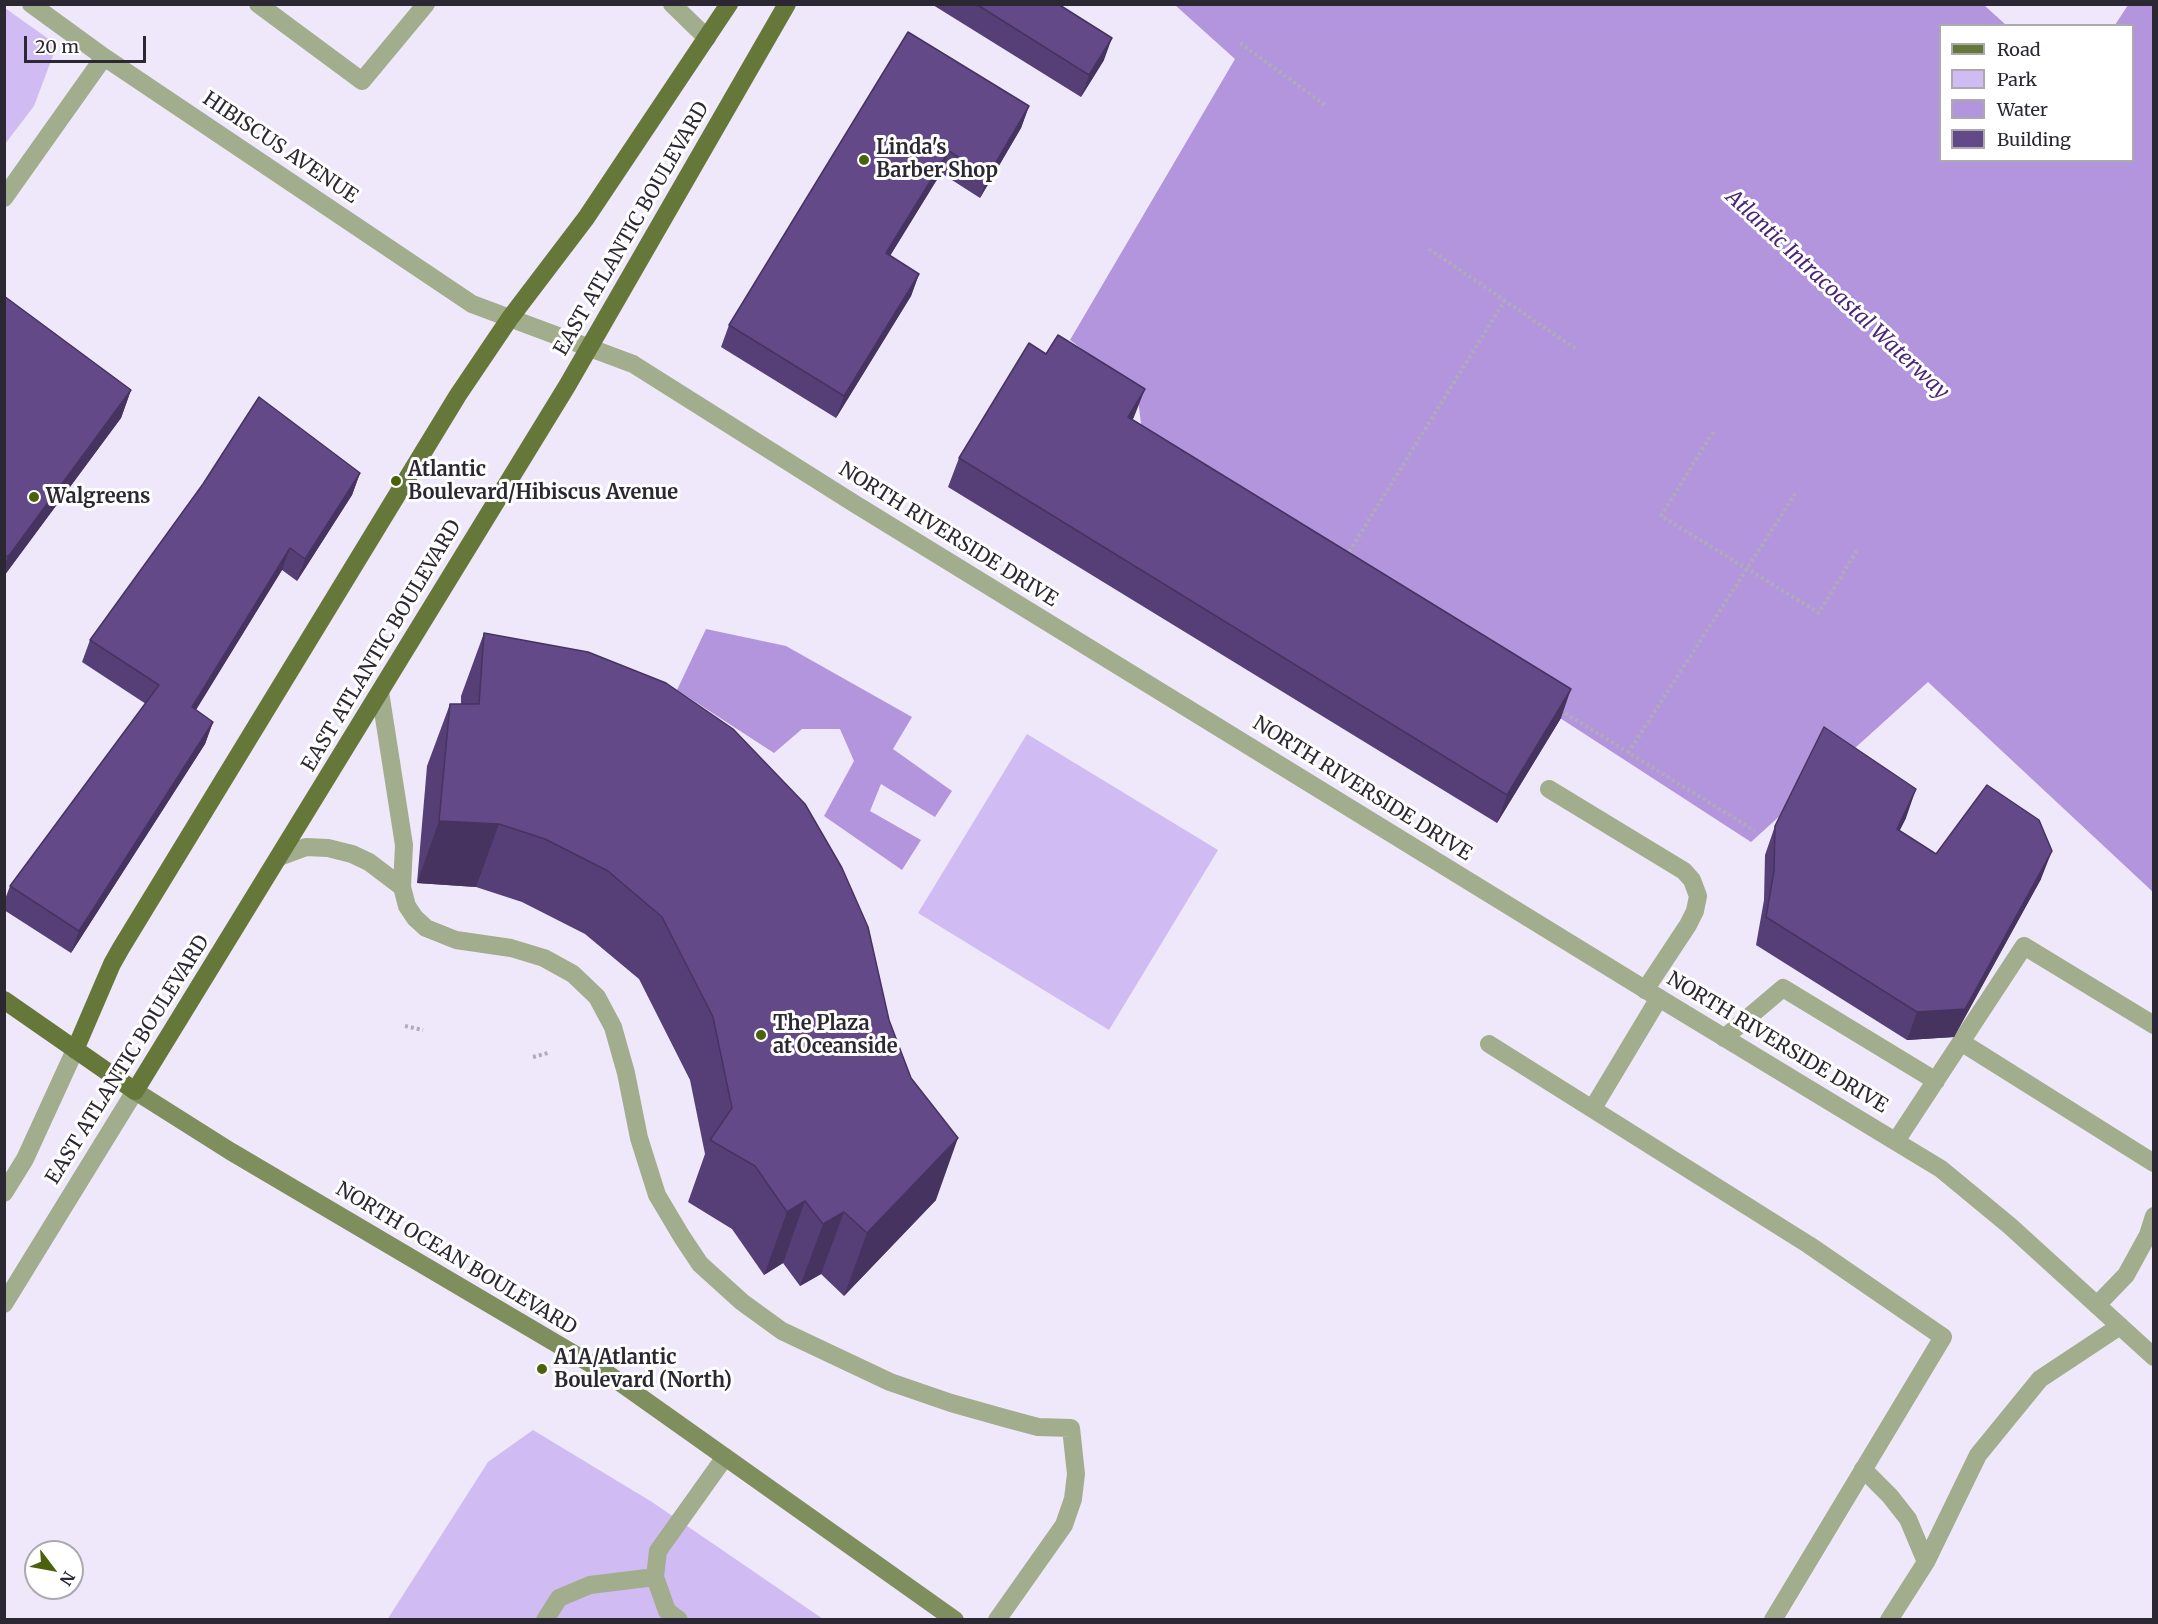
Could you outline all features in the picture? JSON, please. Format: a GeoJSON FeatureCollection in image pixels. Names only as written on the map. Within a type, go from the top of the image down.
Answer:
{"type":"FeatureCollection","features":[{"type":"Feature","properties":{"kind":"main road","name":"EAST ATLANTIC BOULEVARD"},"geometry":{"type":"LineString","coordinates":[[75,1050],[121,948],[458,394],[510,318],[585,218],[729,4]]}},
{"type":"Feature","properties":{"kind":"main road","name":"EAST ATLANTIC BOULEVARD"},"geometry":{"type":"LineString","coordinates":[[135,1091],[589,348],[787,4]]}},
{"type":"Feature","properties":{"kind":"main road","name":"NORTH OCEAN BOULEVARD"},"geometry":{"type":"LineString","coordinates":[[4,1000],[135,1091],[230,1151],[608,1374],[955,1620]]}},
{"type":"Feature","properties":{"kind":"street","name":"HIBISCUS AVENUE"},"geometry":{"type":"LineString","coordinates":[[31,4],[104,57],[455,294],[472,304],[510,318]]}},
{"type":"Feature","properties":{"kind":"street"},"geometry":{"type":"LineString","coordinates":[[258,4],[362,81],[426,4]]}},
{"type":"Feature","properties":{"kind":"street"},"geometry":{"type":"LineString","coordinates":[[672,4],[707,38]]}},
{"type":"Feature","properties":{"kind":"street"},"geometry":{"type":"LineString","coordinates":[[4,198],[104,57]]}},
{"type":"Feature","properties":{"kind":"street","name":"NORTH RIVERSIDE DRIVE"},"geometry":{"type":"LineString","coordinates":[[510,318],[633,364],[865,511],[1941,1169],[2010,1226],[2154,1357]]}},
{"type":"Feature","properties":{"kind":"street"},"geometry":{"type":"LineString","coordinates":[[380,692],[404,844],[402,887],[407,906],[426,928],[456,940],[511,948],[544,958],[573,974],[597,997],[613,1027],[626,1073],[639,1138],[657,1195],[700,1264],[742,1302],[782,1331],[890,1382],[951,1403],[1038,1427],[1071,1428],[1076,1474],[1073,1499],[1064,1525],[997,1620]]}},
{"type":"Feature","properties":{"kind":"street"},"geometry":{"type":"LineString","coordinates":[[1549,789],[1684,871],[1692,880],[1698,896],[1695,911],[1593,1108]]}},
{"type":"Feature","properties":{"kind":"street"},"geometry":{"type":"LineString","coordinates":[[279,857],[306,847],[328,848],[352,854],[369,862],[402,887]]}},
{"type":"Feature","properties":{"kind":"street"},"geometry":{"type":"LineString","coordinates":[[1896,1141],[2024,946],[2154,1025]]}},
{"type":"Feature","properties":{"kind":"street"},"geometry":{"type":"LineString","coordinates":[[1725,1038],[1783,988],[1936,1081]]}},
{"type":"Feature","properties":{"kind":"street"},"geometry":{"type":"LineString","coordinates":[[1961,1042],[2154,1163]]}},
{"type":"Feature","properties":{"kind":"street"},"geometry":{"type":"LineString","coordinates":[[1490,1044],[1809,1245],[1943,1336],[1773,1620]]}},
{"type":"Feature","properties":{"kind":"street","name":"EAST ATLANTIC BOULEVARD"},"geometry":{"type":"LineString","coordinates":[[4,1193],[25,1159],[75,1050]]}},
{"type":"Feature","properties":{"kind":"street","name":"EAST ATLANTIC BOULEVARD"},"geometry":{"type":"LineString","coordinates":[[4,1304],[135,1091]]}},
{"type":"Feature","properties":{"kind":"street"},"geometry":{"type":"LineString","coordinates":[[2097,1305],[2126,1275],[2148,1234],[2154,1216]]}},
{"type":"Feature","properties":{"kind":"street"},"geometry":{"type":"LineString","coordinates":[[1894,1616],[1926,1562],[1978,1455],[2040,1379],[2120,1326]]}},
{"type":"Feature","properties":{"kind":"street"},"geometry":{"type":"LineString","coordinates":[[678,1620],[667,1611],[655,1577],[658,1551],[725,1457]]}},
{"type":"Feature","properties":{"kind":"street"},"geometry":{"type":"LineString","coordinates":[[1863,1469],[1890,1496],[1908,1519],[1926,1562]]}},
{"type":"Feature","properties":{"kind":"street"},"geometry":{"type":"LineString","coordinates":[[545,1620],[559,1598],[590,1585],[655,1577]]}},
{"type":"Feature","properties":{"kind":"path"},"geometry":{"type":"LineString","coordinates":[[1240,43],[1325,105]]}},
{"type":"Feature","properties":{"kind":"path"},"geometry":{"type":"LineString","coordinates":[[1429,249],[1576,349]]}},
{"type":"Feature","properties":{"kind":"path"},"geometry":{"type":"LineString","coordinates":[[1343,562],[1505,300]]}},
{"type":"Feature","properties":{"kind":"path"},"geometry":{"type":"LineString","coordinates":[[1713,432],[1661,516],[1819,613],[1857,550]]}},
{"type":"Feature","properties":{"kind":"path"},"geometry":{"type":"LineString","coordinates":[[1628,753],[1795,494]]}},
{"type":"Feature","properties":{"kind":"path"},"geometry":{"type":"LineString","coordinates":[[1558,709],[1755,831]]}},
{"type":"Feature","properties":{"kind":"path"},"geometry":{"type":"LineString","coordinates":[[405,1026],[423,1030]]}},
{"type":"Feature","properties":{"kind":"path"},"geometry":{"type":"LineString","coordinates":[[533,1057],[548,1053]]}},
{"type":"Feature","properties":{"kind":"green space"},"geometry":{"type":"Polygon","coordinates":[[[5,8],[57,45],[34,106],[5,144],[5,8]]]}},
{"type":"Feature","properties":{"kind":"green space"},"geometry":{"type":"Polygon","coordinates":[[[1027,734],[1218,850],[1109,1030],[918,913],[1027,734]]]}},
{"type":"Feature","properties":{"kind":"green space"},"geometry":{"type":"Polygon","coordinates":[[[533,1430],[652,1502],[823,1619],[387,1620],[488,1462],[533,1430]]]}},
{"type":"Feature","properties":{"kind":"water","name":"Atlantic Intracoastal Waterway"},"geometry":{"type":"Polygon","coordinates":[[[1175,5],[1984,5],[2005,24],[1939,24],[1939,162],[2134,162],[2134,24],[2116,24],[2128,5],[2153,5],[2153,892],[1928,682],[1751,842],[1144,448],[1137,391],[1070,340],[1235,59],[1175,5]]]}},
{"type":"Feature","properties":{"kind":"water"},"geometry":{"type":"Polygon","coordinates":[[[706,629],[786,646],[912,717],[893,749],[952,791],[935,817],[881,784],[870,811],[921,840],[902,870],[824,816],[854,761],[840,729],[802,729],[774,753],[677,690],[706,629]]]}},
{"type":"Feature","properties":{"kind":"building"},"geometry":{"type":"Polygon","coordinates":[[[976,4],[1058,4],[1112,38],[1089,75],[976,4]]]}},
{"type":"Feature","properties":{"kind":"building"},"geometry":{"type":"Polygon","coordinates":[[[908,32],[1029,106],[988,176],[949,151],[886,253],[919,274],[844,396],[729,325],[908,32]]]}},
{"type":"Feature","properties":{"kind":"building","name":"Walgreens"},"geometry":{"type":"Polygon","coordinates":[[[4,296],[131,390],[8,557],[4,554],[4,296]]]}},
{"type":"Feature","properties":{"kind":"building"},"geometry":{"type":"Polygon","coordinates":[[[1058,335],[1145,389],[1128,417],[1571,689],[1507,795],[959,458],[1029,343],[1046,354],[1058,335]]]}},
{"type":"Feature","properties":{"kind":"building"},"geometry":{"type":"Polygon","coordinates":[[[259,397],[360,473],[305,559],[290,548],[192,707],[213,722],[79,931],[10,886],[159,685],[90,640],[203,484],[259,397]]]}},
{"type":"Feature","properties":{"kind":"building","name":"The Plaza at Oceanside"},"geometry":{"type":"Polygon","coordinates":[[[484,633],[588,652],[666,683],[733,729],[805,804],[842,868],[868,927],[889,1020],[911,1078],[958,1138],[867,1233],[844,1212],[823,1224],[805,1201],[787,1212],[755,1166],[710,1140],[732,1108],[713,1017],[662,917],[608,871],[545,839],[499,824],[439,821],[450,704],[479,704],[484,633]]]}},
{"type":"Feature","properties":{"kind":"building"},"geometry":{"type":"Polygon","coordinates":[[[1824,727],[1916,789],[1897,829],[1936,854],[1987,785],[2039,820],[2052,851],[1965,1009],[1917,1012],[1766,917],[1774,871],[1775,826],[1824,727]]]}},
{"type":"Feature","properties":{"kind":"place","name":"Linda's Barber Shop"},"geometry":{"type":"Point","coordinates":[864,160]}},
{"type":"Feature","properties":{"kind":"place","name":"Atlantic Boulevard/Hibiscus Avenue"},"geometry":{"type":"Point","coordinates":[396,481]}},
{"type":"Feature","properties":{"kind":"place","name":"Walgreens"},"geometry":{"type":"Point","coordinates":[34,497]}},
{"type":"Feature","properties":{"kind":"place","name":"The Plaza at Oceanside"},"geometry":{"type":"Point","coordinates":[761,1035]}},
{"type":"Feature","properties":{"kind":"place","name":"A1A/Atlantic Boulevard (North)"},"geometry":{"type":"Point","coordinates":[542,1369]}}]}
